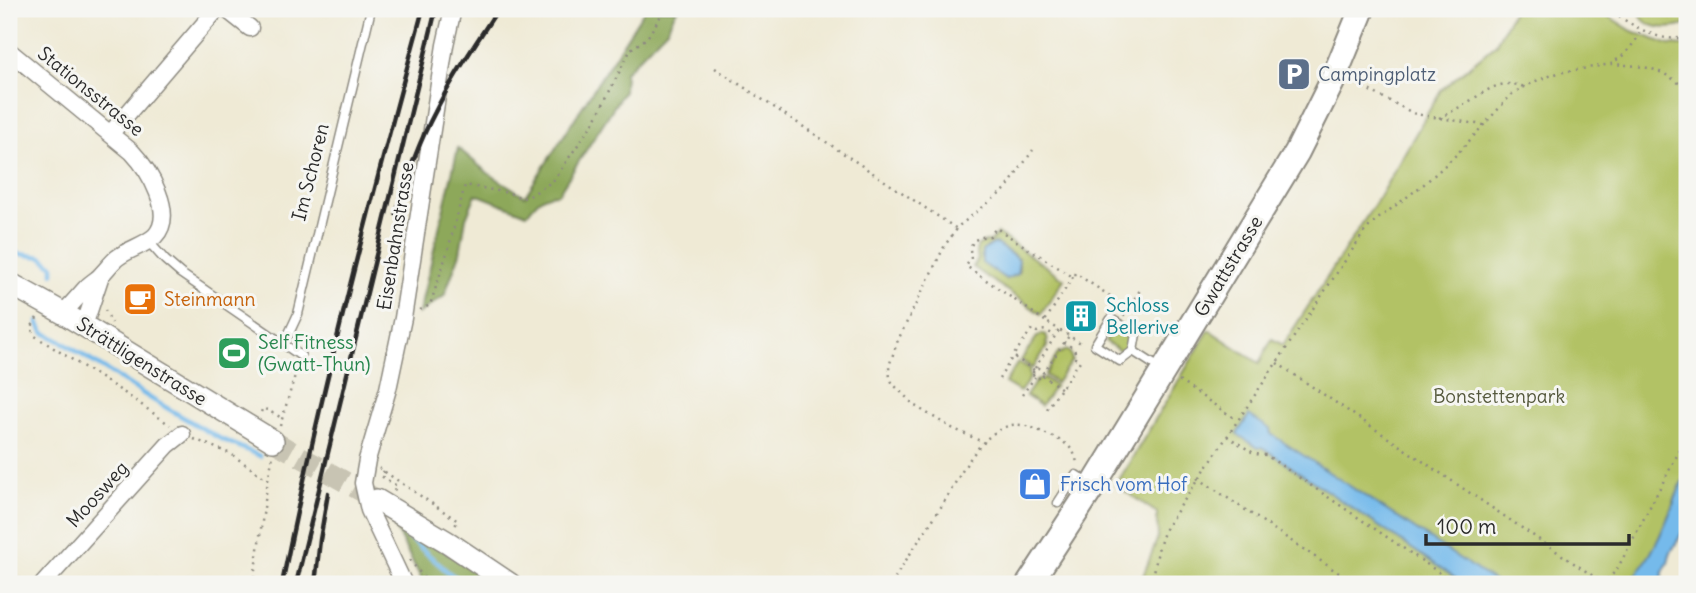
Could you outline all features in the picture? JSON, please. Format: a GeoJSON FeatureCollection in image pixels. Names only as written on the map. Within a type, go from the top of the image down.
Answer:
{"type":"FeatureCollection","features":[{"type":"Feature","properties":{"kind":"main road","name":"Gwattstrasse"},"geometry":{"type":"LineString","coordinates":[[1028,584],[1084,480],[1163,370],[1297,152],[1336,73],[1362,9]]}},
{"type":"Feature","properties":{"kind":"main road","name":"Strättligenstrasse"},"geometry":{"type":"LineString","coordinates":[[9,283],[275,443]]}},
{"type":"Feature","properties":{"kind":"main road"},"geometry":{"type":"LineString","coordinates":[[386,494],[449,543],[510,584]]}},
{"type":"Feature","properties":{"kind":"street"},"geometry":{"type":"LineString","coordinates":[[111,134],[217,9]]}},
{"type":"Feature","properties":{"kind":"street"},"geometry":{"type":"LineString","coordinates":[[226,9],[250,28]]}},
{"type":"Feature","properties":{"kind":"street","name":"Eisenbahnstrasse"},"geometry":{"type":"LineString","coordinates":[[404,584],[369,510],[363,483],[403,318],[445,45],[453,9]]}},
{"type":"Feature","properties":{"kind":"street","name":"Stationsstrasse"},"geometry":{"type":"LineString","coordinates":[[9,51],[140,161],[152,180],[161,206],[162,223],[148,241]]}},
{"type":"Feature","properties":{"kind":"street"},"geometry":{"type":"LineString","coordinates":[[54,308],[101,275],[120,255],[148,241]]}},
{"type":"Feature","properties":{"kind":"street"},"geometry":{"type":"LineString","coordinates":[[84,326],[101,275]]}},
{"type":"Feature","properties":{"kind":"street","name":"Moosweg"},"geometry":{"type":"LineString","coordinates":[[43,584],[168,445],[182,434]]}},
{"type":"Feature","properties":{"kind":"lane","name":"Im Schoren"},"geometry":{"type":"LineString","coordinates":[[284,344],[298,314],[371,9]]}},
{"type":"Feature","properties":{"kind":"lane"},"geometry":{"type":"LineString","coordinates":[[148,241],[180,272],[301,356]]}},
{"type":"Feature","properties":{"kind":"lane"},"geometry":{"type":"LineString","coordinates":[[1111,319],[1136,334],[1133,351],[1120,361],[1095,345],[1111,319]]}},
{"type":"Feature","properties":{"kind":"lane"},"geometry":{"type":"LineString","coordinates":[[1133,351],[1163,370]]}},
{"type":"Feature","properties":{"kind":"lane"},"geometry":{"type":"LineString","coordinates":[[1058,503],[1084,480]]}},
{"type":"Feature","properties":{"kind":"path"},"geometry":{"type":"LineString","coordinates":[[403,318],[430,305],[465,185],[509,193],[520,198],[528,197],[553,181],[595,120],[631,49],[647,38],[664,9]]}},
{"type":"Feature","properties":{"kind":"path"},"geometry":{"type":"LineString","coordinates":[[1608,9],[1642,29],[1669,39],[1687,36]]}},
{"type":"Feature","properties":{"kind":"path"},"geometry":{"type":"LineString","coordinates":[[1611,64],[1625,54],[1642,29]]}},
{"type":"Feature","properties":{"kind":"path"},"geometry":{"type":"LineString","coordinates":[[1152,584],[1165,529],[1365,232],[1459,152],[1513,93],[1558,73],[1611,64],[1651,68],[1673,77],[1687,90]]}},
{"type":"Feature","properties":{"kind":"path"},"geometry":{"type":"LineString","coordinates":[[715,68],[957,229]]}},
{"type":"Feature","properties":{"kind":"path"},"geometry":{"type":"LineString","coordinates":[[1336,73],[1407,110],[1438,119],[1483,125]]}},
{"type":"Feature","properties":{"kind":"path"},"geometry":{"type":"LineString","coordinates":[[1438,119],[1497,85],[1516,83],[1524,86]]}},
{"type":"Feature","properties":{"kind":"path"},"geometry":{"type":"LineString","coordinates":[[985,443],[952,428],[915,406],[894,385],[890,374],[891,359],[935,263],[957,229],[1006,189],[1033,150]]}},
{"type":"Feature","properties":{"kind":"path"},"geometry":{"type":"LineString","coordinates":[[1073,276],[996,228],[990,236],[973,241],[971,258],[965,266],[1086,347],[1095,345]]}},
{"type":"Feature","properties":{"kind":"path"},"geometry":{"type":"LineString","coordinates":[[1045,321],[1075,273],[1113,298],[1108,304],[1124,315],[1142,287]]}},
{"type":"Feature","properties":{"kind":"path"},"geometry":{"type":"LineString","coordinates":[[54,308],[31,328],[35,336],[126,394],[182,434],[231,454],[268,480]]}},
{"type":"Feature","properties":{"kind":"path"},"geometry":{"type":"LineString","coordinates":[[999,379],[1032,329],[1037,332],[1046,331],[1055,336]]}},
{"type":"Feature","properties":{"kind":"path"},"geometry":{"type":"LineString","coordinates":[[1035,377],[1034,369],[1059,330]]}},
{"type":"Feature","properties":{"kind":"path"},"geometry":{"type":"LineString","coordinates":[[1022,395],[1035,377],[1042,374],[1069,336]]}},
{"type":"Feature","properties":{"kind":"path"},"geometry":{"type":"LineString","coordinates":[[1048,409],[1080,361],[1075,358],[1074,349],[1064,342]]}},
{"type":"Feature","properties":{"kind":"path"},"geometry":{"type":"LineString","coordinates":[[1687,348],[1687,413]]}},
{"type":"Feature","properties":{"kind":"path"},"geometry":{"type":"LineString","coordinates":[[253,584],[275,443],[301,356]]}},
{"type":"Feature","properties":{"kind":"path"},"geometry":{"type":"LineString","coordinates":[[1013,356],[1034,369],[1041,368],[1042,374],[1062,388]]}},
{"type":"Feature","properties":{"kind":"path"},"geometry":{"type":"LineString","coordinates":[[1277,363],[1603,584],[1616,571],[1622,560],[1682,446],[1687,429]]}},
{"type":"Feature","properties":{"kind":"path"},"geometry":{"type":"LineString","coordinates":[[1163,370],[1237,420]]}},
{"type":"Feature","properties":{"kind":"path"},"geometry":{"type":"LineString","coordinates":[[261,412],[263,408],[282,418]]}},
{"type":"Feature","properties":{"kind":"path"},"geometry":{"type":"LineString","coordinates":[[891,584],[969,461],[996,432],[1012,425],[1026,426],[1063,442],[1073,450],[1084,480]]}},
{"type":"Feature","properties":{"kind":"path"},"geometry":{"type":"LineString","coordinates":[[1227,436],[1255,454],[1266,455],[1456,584]]}},
{"type":"Feature","properties":{"kind":"path"},"geometry":{"type":"LineString","coordinates":[[367,460],[458,521],[452,529]]}},
{"type":"Feature","properties":{"kind":"path"},"geometry":{"type":"LineString","coordinates":[[384,471],[380,476],[397,486],[386,494]]}},
{"type":"Feature","properties":{"kind":"path"},"geometry":{"type":"LineString","coordinates":[[1198,478],[1355,584]]}},
{"type":"Feature","properties":{"kind":"path"},"geometry":{"type":"LineString","coordinates":[[388,549],[407,558],[424,578],[438,584]]}},
{"type":"Feature","properties":{"kind":"green space"},"geometry":{"type":"Polygon","coordinates":[[[645,9],[677,9],[667,29],[625,72],[624,91],[558,194],[548,195],[540,200],[527,214],[476,194],[466,218],[460,253],[444,296],[419,313],[458,148],[488,173],[525,196],[645,9]]]}},
{"type":"Feature","properties":{"kind":"green space","name":"Bonstettenpark"},"geometry":{"type":"Polygon","coordinates":[[[1514,9],[1597,9],[1632,31],[1669,45],[1687,46],[1687,479],[1682,482],[1653,553],[1628,584],[1140,584],[1158,537],[1157,513],[1116,485],[1209,330],[1259,363],[1272,339],[1283,345],[1378,199],[1441,90],[1495,45],[1514,9]]]}},
{"type":"Feature","properties":{"kind":"green space"},"geometry":{"type":"Polygon","coordinates":[[[1639,9],[1687,9],[1687,22],[1679,27],[1657,27],[1645,21],[1639,9]]]}},
{"type":"Feature","properties":{"kind":"green space"},"geometry":{"type":"Polygon","coordinates":[[[997,233],[1064,279],[1041,314],[973,267],[978,259],[978,245],[991,242],[997,233]],[[995,243],[982,253],[983,261],[1006,279],[1019,271],[1019,259],[995,243]]]}},
{"type":"Feature","properties":{"kind":"green space"},"geometry":{"type":"Polygon","coordinates":[[[1114,328],[1130,339],[1128,348],[1121,352],[1105,341],[1114,328]]]}},
{"type":"Feature","properties":{"kind":"green space"},"geometry":{"type":"Polygon","coordinates":[[[1042,334],[1046,335],[1048,345],[1033,368],[1021,360],[1042,334]]]}},
{"type":"Feature","properties":{"kind":"green space"},"geometry":{"type":"Polygon","coordinates":[[[1059,352],[1070,352],[1072,360],[1056,383],[1045,375],[1059,352]]]}},
{"type":"Feature","properties":{"kind":"green space"},"geometry":{"type":"Polygon","coordinates":[[[1018,362],[1030,369],[1030,378],[1020,392],[1005,383],[1018,362]]]}},
{"type":"Feature","properties":{"kind":"green space"},"geometry":{"type":"Polygon","coordinates":[[[1044,378],[1055,386],[1041,406],[1026,396],[1036,381],[1044,378]]]}},
{"type":"Feature","properties":{"kind":"green space"},"geometry":{"type":"Polygon","coordinates":[[[391,520],[454,557],[490,584],[424,584],[391,520]]]}},
{"type":"Feature","properties":{"kind":"water"},"geometry":{"type":"Polygon","coordinates":[[[995,243],[1019,260],[1017,274],[1006,279],[982,263],[982,251],[995,243]]]}},
{"type":"Feature","properties":{"kind":"water"},"geometry":{"type":"Polygon","coordinates":[[[1249,415],[1270,429],[1271,434],[1498,584],[1464,584],[1262,447],[1258,448],[1237,434],[1249,415]]]}},
{"type":"Feature","properties":{"kind":"water"},"geometry":{"type":"Polygon","coordinates":[[[1687,479],[1687,524],[1670,554],[1663,572],[1662,584],[1628,584],[1653,549],[1682,482],[1687,479]]]}},
{"type":"Feature","properties":{"kind":"waterway"},"geometry":{"type":"LineString","coordinates":[[9,249],[20,254],[42,257],[53,266],[53,273]]}},
{"type":"Feature","properties":{"kind":"waterway"},"geometry":{"type":"LineString","coordinates":[[38,322],[43,332],[153,400],[219,438],[260,456]]}},
{"type":"Feature","properties":{"kind":"waterway"},"geometry":{"type":"LineString","coordinates":[[406,535],[465,584]]}},
{"type":"Feature","properties":{"kind":"tunnel"},"geometry":{"type":"LineString","coordinates":[[273,441],[377,500]]}},
{"type":"Feature","properties":{"kind":"railway"},"geometry":{"type":"LineString","coordinates":[[282,584],[348,295],[423,9]]}},
{"type":"Feature","properties":{"kind":"railway"},"geometry":{"type":"LineString","coordinates":[[296,584],[436,9]]}},
{"type":"Feature","properties":{"kind":"railway"},"geometry":{"type":"LineString","coordinates":[[396,214],[429,124],[457,73],[498,9]]}},
{"type":"Feature","properties":{"kind":"railway"},"geometry":{"type":"LineString","coordinates":[[315,584],[328,493]]}},
{"type":"Feature","properties":{"kind":"place","name":"Campingplatz"},"geometry":{"type":"Point","coordinates":[1294,74]}},
{"type":"Feature","properties":{"kind":"place","name":"Steinmann"},"geometry":{"type":"Point","coordinates":[140,299]}},
{"type":"Feature","properties":{"kind":"place","name":"Schloss Bellerive"},"geometry":{"type":"Point","coordinates":[1081,316]}},
{"type":"Feature","properties":{"kind":"place","name":"Self Fitness (Gwatt-Thun)"},"geometry":{"type":"Point","coordinates":[234,353]}},
{"type":"Feature","properties":{"kind":"place","name":"Frisch vom Hof"},"geometry":{"type":"Point","coordinates":[1035,484]}}]}
